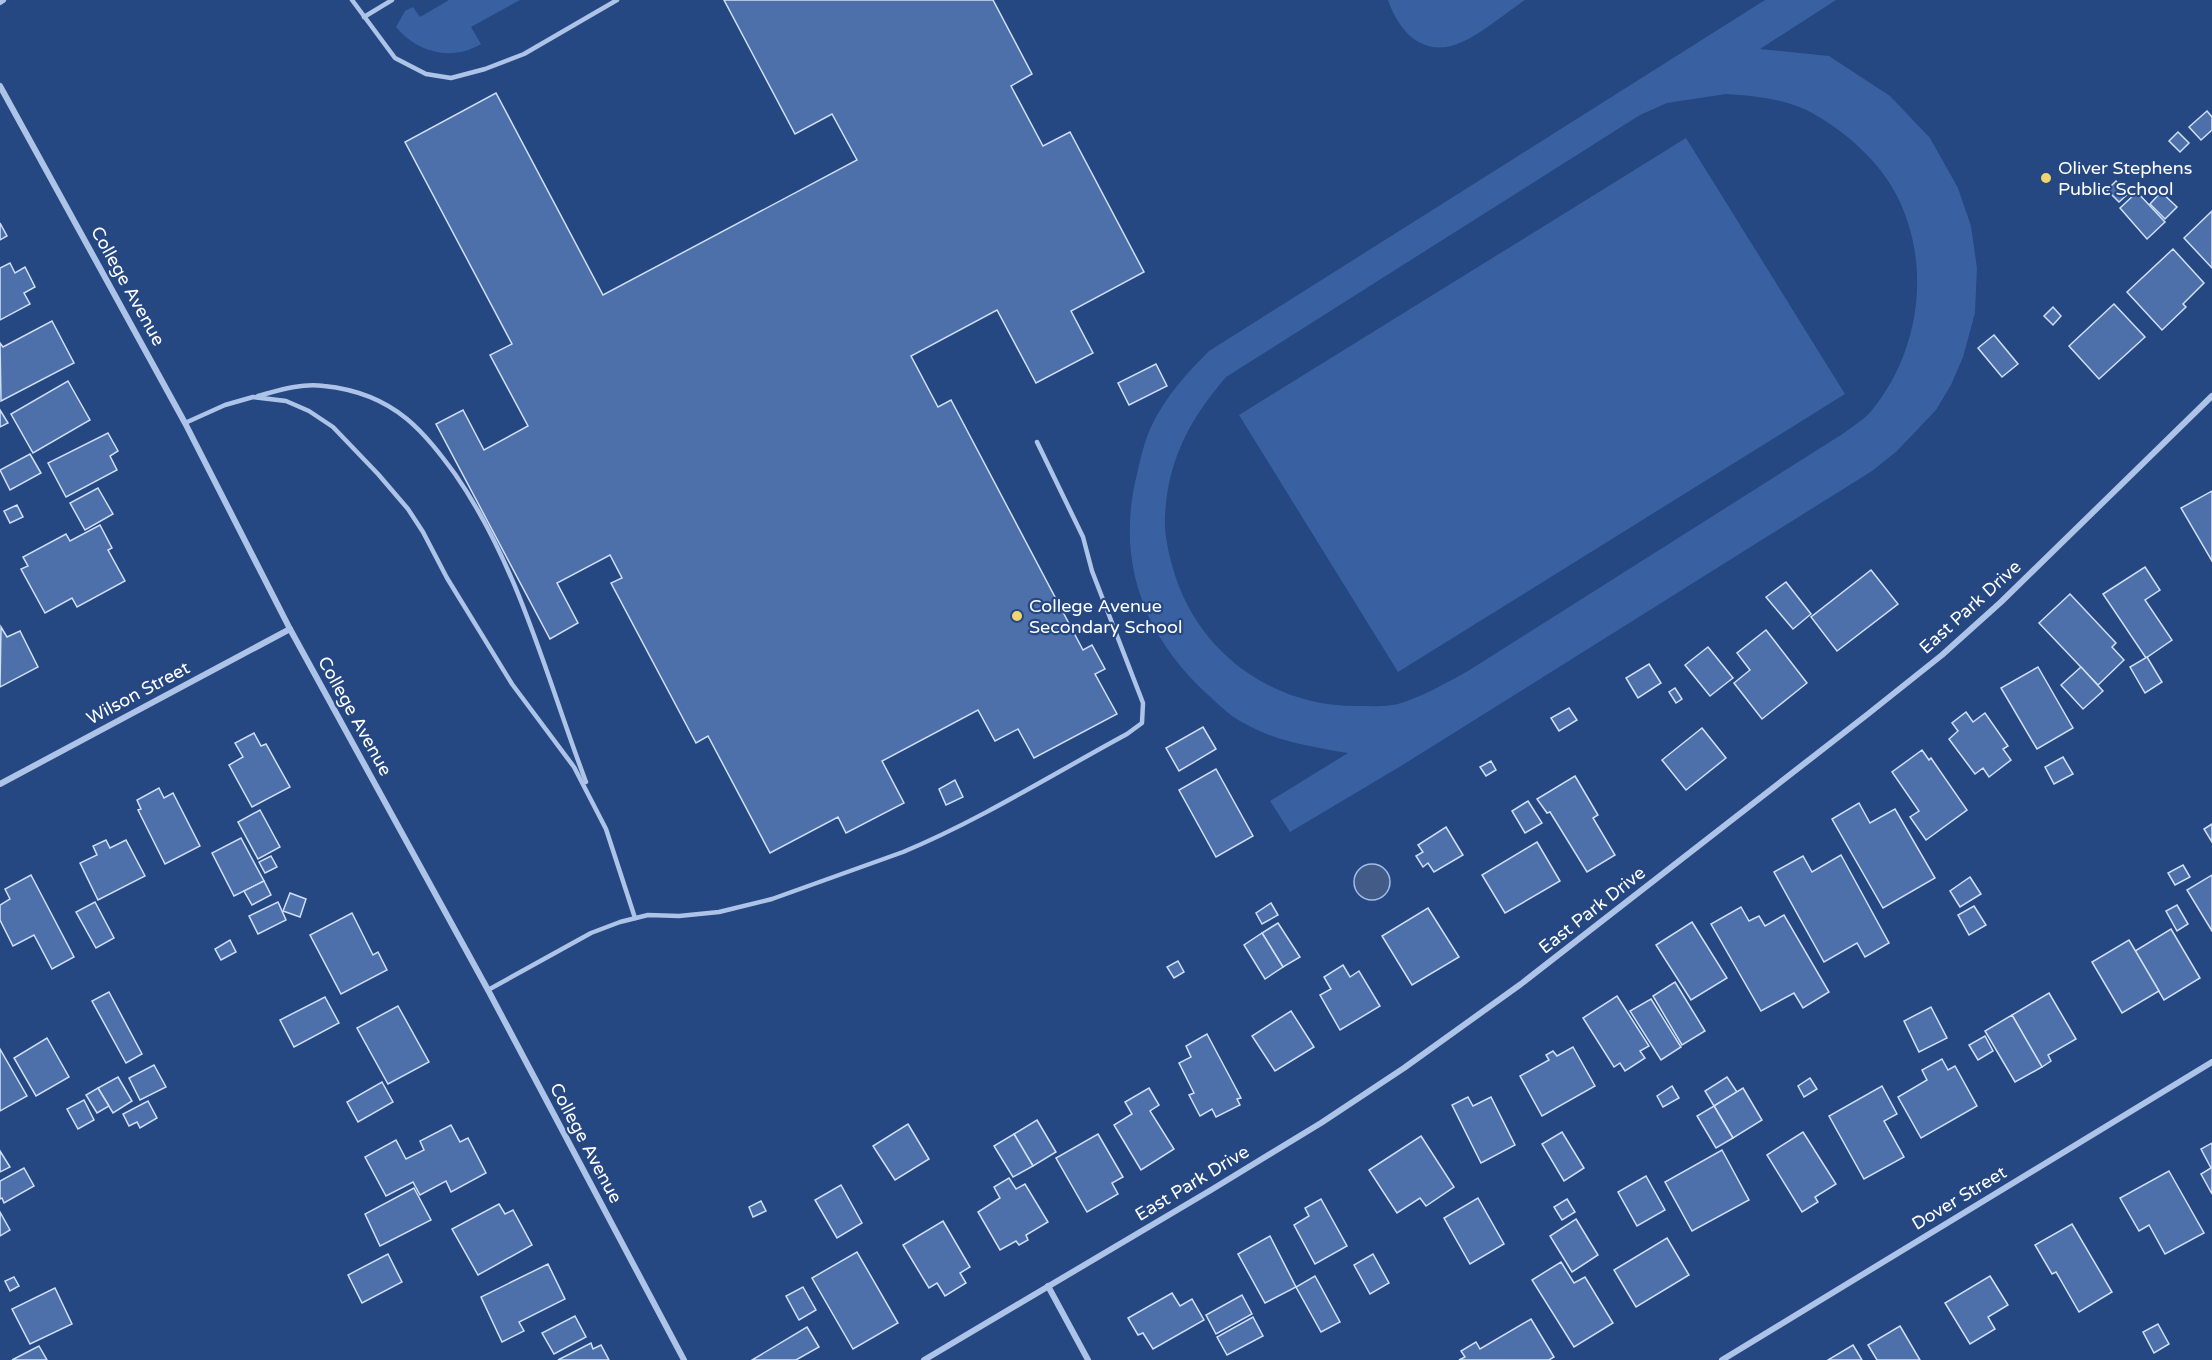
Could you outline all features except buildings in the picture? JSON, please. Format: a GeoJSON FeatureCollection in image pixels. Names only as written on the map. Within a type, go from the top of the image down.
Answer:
{"type":"FeatureCollection","features":[{"type":"Feature","properties":{"kind":"street","name":"College Avenue"},"geometry":{"type":"LineString","coordinates":[[0,86],[186,423],[290,629],[488,990],[684,1360]]}},
{"type":"Feature","properties":{"kind":"street","name":"East Park Drive"},"geometry":{"type":"LineString","coordinates":[[924,1360],[1321,1122],[1404,1068],[1540,970],[1942,655],[2001,602],[2212,396]]}},
{"type":"Feature","properties":{"kind":"street","name":"Wilson Street"},"geometry":{"type":"LineString","coordinates":[[0,784],[290,629]]}},
{"type":"Feature","properties":{"kind":"street","name":"Dover Street"},"geometry":{"type":"LineString","coordinates":[[1722,1360],[2212,1062]]}},
{"type":"Feature","properties":{"kind":"street"},"geometry":{"type":"LineString","coordinates":[[1048,1286],[1088,1360]]}},
{"type":"Feature","properties":{"kind":"lane"},"geometry":{"type":"LineString","coordinates":[[352,0],[395,58],[426,74],[451,78],[485,69],[524,54],[617,0]]}},
{"type":"Feature","properties":{"kind":"lane"},"geometry":{"type":"LineString","coordinates":[[364,17],[392,0]]}},
{"type":"Feature","properties":{"kind":"lane"},"geometry":{"type":"LineString","coordinates":[[186,423],[225,405],[253,397],[303,385],[322,385],[344,388],[383,403],[406,418],[427,438],[467,492],[505,566],[532,632],[592,799],[615,852],[634,918]]}},
{"type":"Feature","properties":{"kind":"lane"},"geometry":{"type":"LineString","coordinates":[[253,397],[286,400],[309,411],[333,427],[408,508],[488,647],[512,684],[574,767],[592,799]]}},
{"type":"Feature","properties":{"kind":"lane"},"geometry":{"type":"LineString","coordinates":[[488,990],[591,933],[634,918],[648,915],[679,916],[719,912],[772,899],[865,867],[934,838],[1127,734],[1142,723],[1143,703],[1096,582],[1083,537],[1037,442]]}},
{"type":"Feature","properties":{"kind":"shaded area"},"geometry":{"type":"Polygon","coordinates":[[[449,0],[520,0],[471,27],[481,44],[458,52],[435,52],[424,48],[404,36],[396,27],[405,11],[413,7],[420,17],[449,0]]]}},
{"type":"Feature","properties":{"kind":"shaded area"},"geometry":{"type":"Polygon","coordinates":[[[1388,0],[1525,0],[1462,42],[1437,47],[1425,45],[1407,33],[1399,23],[1388,0]]]}},
{"type":"Feature","properties":{"kind":"shaded area"},"geometry":{"type":"Polygon","coordinates":[[[1765,0],[1836,0],[1760,49],[1829,56],[1890,96],[1930,138],[1958,188],[1971,226],[1977,268],[1975,313],[1963,357],[1951,385],[1936,410],[1897,451],[1872,471],[1401,766],[1290,832],[1270,801],[1348,753],[1303,745],[1274,736],[1259,731],[1232,716],[1183,669],[1164,644],[1139,591],[1132,562],[1130,533],[1132,502],[1140,459],[1147,437],[1169,396],[1209,351],[1765,0]],[[1726,94],[1667,103],[1640,115],[1226,377],[1192,424],[1176,458],[1167,495],[1166,535],[1172,565],[1183,596],[1199,624],[1219,648],[1242,669],[1269,685],[1298,697],[1329,704],[1389,706],[1407,701],[1468,671],[1844,433],[1869,413],[1888,387],[1901,361],[1916,307],[1915,250],[1908,223],[1897,196],[1882,172],[1861,149],[1814,114],[1771,99],[1726,94]]]}},
{"type":"Feature","properties":{"kind":"shaded area"},"geometry":{"type":"Polygon","coordinates":[[[1686,138],[1845,394],[1398,672],[1239,415],[1686,138]]]}},
{"type":"Feature","properties":{"kind":"shaded area"},"geometry":{"type":"Polygon","coordinates":[[[1372,864],[1385,869],[1390,882],[1385,895],[1372,900],[1359,895],[1354,882],[1359,869],[1372,864]]]}},
{"type":"Feature","properties":{"kind":"place","name":"Oliver Stephens Public School"},"geometry":{"type":"Point","coordinates":[2046,178]}},
{"type":"Feature","properties":{"kind":"place","name":"College Avenue Secondary School"},"geometry":{"type":"Point","coordinates":[1017,616]}}]}
